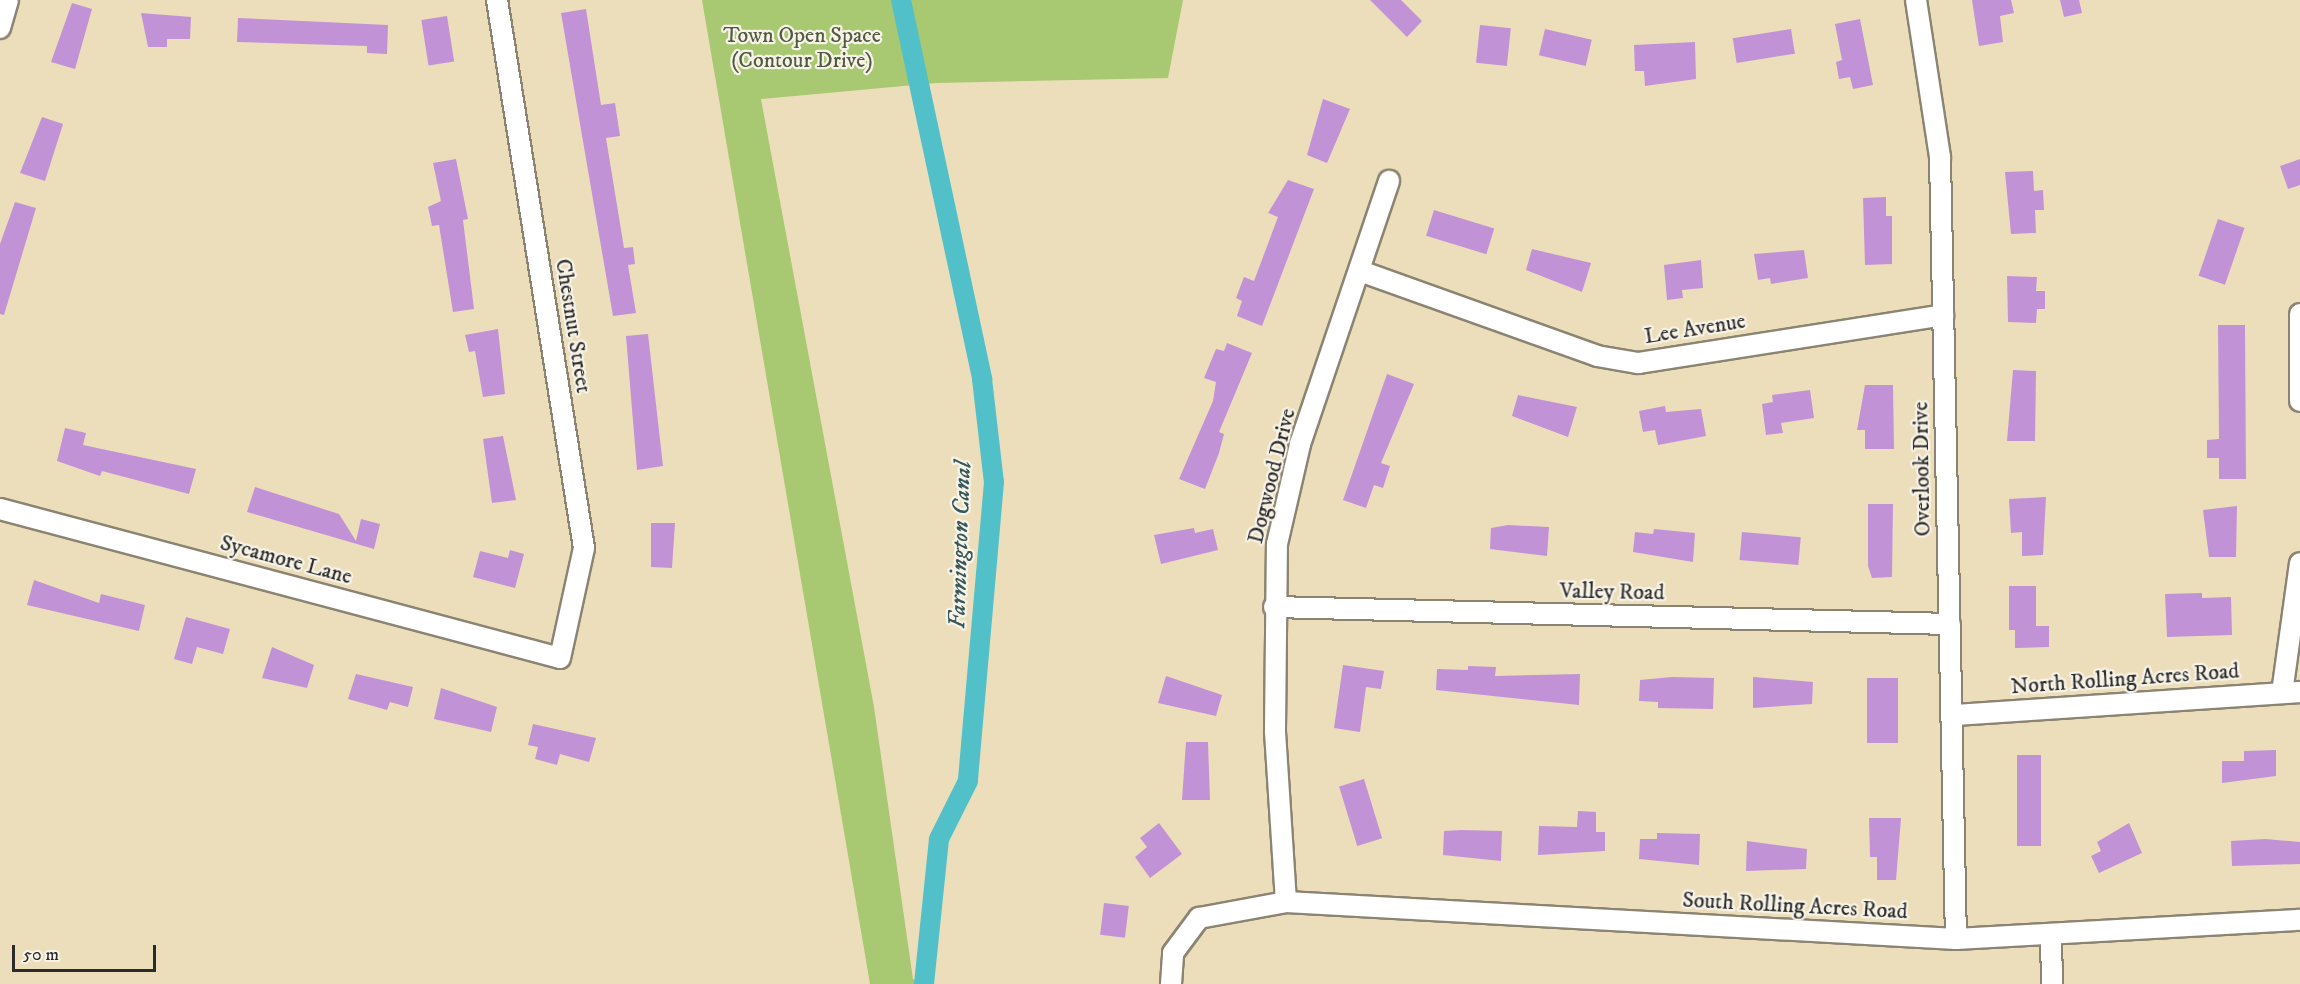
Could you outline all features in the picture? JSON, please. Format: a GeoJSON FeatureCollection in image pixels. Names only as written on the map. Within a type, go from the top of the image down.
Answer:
{"type":"FeatureCollection","features":[{"type":"Feature","properties":{"kind":"street"},"geometry":{"type":"LineString","coordinates":[[0,28],[8,0]]}},
{"type":"Feature","properties":{"kind":"street","name":"Chestnut Street"},"geometry":{"type":"LineString","coordinates":[[497,0],[584,548],[560,658]]}},
{"type":"Feature","properties":{"kind":"street","name":"Overlook Drive"},"geometry":{"type":"LineString","coordinates":[[1916,0],[1940,157],[1954,715],[1956,939]]}},
{"type":"Feature","properties":{"kind":"street","name":"Dogwood Drive"},"geometry":{"type":"LineString","coordinates":[[1286,902],[1275,730],[1274,607],[1277,544],[1300,444],[1389,181]]}},
{"type":"Feature","properties":{"kind":"street","name":"Lee Avenue"},"geometry":{"type":"LineString","coordinates":[[1360,271],[1597,356],[1638,363],[1943,315]]}},
{"type":"Feature","properties":{"kind":"street"},"geometry":{"type":"LineString","coordinates":[[2300,314],[2300,401]]}},
{"type":"Feature","properties":{"kind":"street","name":"Sycamore Lane"},"geometry":{"type":"LineString","coordinates":[[0,509],[560,658]]}},
{"type":"Feature","properties":{"kind":"street"},"geometry":{"type":"LineString","coordinates":[[2291,692],[2300,563]]}},
{"type":"Feature","properties":{"kind":"street","name":"Valley Road"},"geometry":{"type":"LineString","coordinates":[[1274,607],[1950,624]]}},
{"type":"Feature","properties":{"kind":"street","name":"North Rolling Acres Road"},"geometry":{"type":"LineString","coordinates":[[1954,715],[2291,692]]}},
{"type":"Feature","properties":{"kind":"street","name":"South Rolling Acres Road"},"geometry":{"type":"LineString","coordinates":[[1171,984],[1173,953],[1199,918],[1286,902],[1956,939],[2051,936],[2300,920]]}},
{"type":"Feature","properties":{"kind":"street"},"geometry":{"type":"LineString","coordinates":[[2051,936],[2052,984]]}},
{"type":"Feature","properties":{"kind":"green space","name":"Town Open Space (Contour Drive)"},"geometry":{"type":"Polygon","coordinates":[[[702,0],[1183,0],[1168,78],[936,83],[761,99],[874,707],[913,979],[926,984],[870,984],[702,0]]]}},
{"type":"Feature","properties":{"kind":"building"},"geometry":{"type":"Polygon","coordinates":[[[1370,0],[1401,0],[1422,21],[1407,37],[1370,0]]]}},
{"type":"Feature","properties":{"kind":"building"},"geometry":{"type":"Polygon","coordinates":[[[1972,0],[2011,0],[2014,13],[2000,16],[2003,42],[1979,46],[1972,0]]]}},
{"type":"Feature","properties":{"kind":"building"},"geometry":{"type":"Polygon","coordinates":[[[2060,0],[2079,0],[2082,13],[2064,17],[2060,0]]]}},
{"type":"Feature","properties":{"kind":"building"},"geometry":{"type":"Polygon","coordinates":[[[72,3],[92,9],[75,69],[51,62],[72,3]]]}},
{"type":"Feature","properties":{"kind":"building"},"geometry":{"type":"Polygon","coordinates":[[[586,9],[601,105],[615,103],[620,136],[606,138],[624,248],[633,247],[635,264],[628,265],[636,313],[613,316],[561,13],[586,9]]]}},
{"type":"Feature","properties":{"kind":"building"},"geometry":{"type":"Polygon","coordinates":[[[141,13],[191,17],[190,39],[167,39],[167,47],[148,47],[141,13]]]}},
{"type":"Feature","properties":{"kind":"building"},"geometry":{"type":"Polygon","coordinates":[[[447,16],[454,61],[429,66],[421,20],[447,16]]]}},
{"type":"Feature","properties":{"kind":"building"},"geometry":{"type":"Polygon","coordinates":[[[238,18],[388,25],[387,54],[367,53],[367,46],[237,42],[238,18]]]}},
{"type":"Feature","properties":{"kind":"building"},"geometry":{"type":"Polygon","coordinates":[[[1860,19],[1873,85],[1853,89],[1850,77],[1839,79],[1836,62],[1842,60],[1835,24],[1860,19]]]}},
{"type":"Feature","properties":{"kind":"building"},"geometry":{"type":"Polygon","coordinates":[[[1480,25],[1511,28],[1507,66],[1476,63],[1480,25]]]}},
{"type":"Feature","properties":{"kind":"building"},"geometry":{"type":"Polygon","coordinates":[[[1545,29],[1592,40],[1586,66],[1539,55],[1545,29]]]}},
{"type":"Feature","properties":{"kind":"building"},"geometry":{"type":"Polygon","coordinates":[[[1791,29],[1795,54],[1737,63],[1733,38],[1791,29]]]}},
{"type":"Feature","properties":{"kind":"building"},"geometry":{"type":"Polygon","coordinates":[[[1695,42],[1696,79],[1645,86],[1644,71],[1635,71],[1634,45],[1695,42]]]}},
{"type":"Feature","properties":{"kind":"building"},"geometry":{"type":"Polygon","coordinates":[[[1323,99],[1350,109],[1327,163],[1307,155],[1323,99]]]}},
{"type":"Feature","properties":{"kind":"building"},"geometry":{"type":"Polygon","coordinates":[[[42,117],[63,124],[45,181],[20,173],[42,117]]]}},
{"type":"Feature","properties":{"kind":"building"},"geometry":{"type":"Polygon","coordinates":[[[456,159],[468,219],[463,220],[474,309],[453,312],[439,225],[432,226],[428,207],[441,201],[433,163],[456,159]]]}},
{"type":"Feature","properties":{"kind":"building"},"geometry":{"type":"Polygon","coordinates":[[[2300,159],[2300,185],[2288,189],[2280,166],[2300,159]]]}},
{"type":"Feature","properties":{"kind":"building"},"geometry":{"type":"Polygon","coordinates":[[[2033,171],[2034,191],[2043,190],[2044,210],[2035,210],[2036,233],[2011,234],[2005,172],[2033,171]]]}},
{"type":"Feature","properties":{"kind":"building"},"geometry":{"type":"Polygon","coordinates":[[[1288,180],[1314,189],[1262,326],[1237,316],[1242,301],[1236,298],[1244,277],[1254,281],[1278,217],[1268,213],[1288,180]]]}},
{"type":"Feature","properties":{"kind":"building"},"geometry":{"type":"Polygon","coordinates":[[[1886,197],[1886,216],[1892,216],[1892,264],[1865,265],[1863,198],[1886,197]]]}},
{"type":"Feature","properties":{"kind":"building"},"geometry":{"type":"Polygon","coordinates":[[[15,202],[36,208],[4,315],[0,314],[0,244],[15,202]]]}},
{"type":"Feature","properties":{"kind":"building"},"geometry":{"type":"Polygon","coordinates":[[[1434,210],[1494,228],[1486,254],[1426,236],[1434,210]]]}},
{"type":"Feature","properties":{"kind":"building"},"geometry":{"type":"Polygon","coordinates":[[[2218,219],[2244,228],[2225,285],[2198,276],[2218,219]]]}},
{"type":"Feature","properties":{"kind":"building"},"geometry":{"type":"Polygon","coordinates":[[[1532,249],[1591,263],[1582,292],[1526,270],[1532,249]]]}},
{"type":"Feature","properties":{"kind":"building"},"geometry":{"type":"Polygon","coordinates":[[[1804,250],[1808,278],[1771,284],[1770,278],[1758,280],[1754,254],[1804,250]]]}},
{"type":"Feature","properties":{"kind":"building"},"geometry":{"type":"Polygon","coordinates":[[[1701,260],[1703,288],[1682,290],[1683,298],[1667,300],[1664,265],[1701,260]]]}},
{"type":"Feature","properties":{"kind":"building"},"geometry":{"type":"Polygon","coordinates":[[[2007,276],[2037,277],[2036,291],[2045,291],[2045,309],[2037,309],[2036,323],[2008,322],[2007,276]]]}},
{"type":"Feature","properties":{"kind":"building"},"geometry":{"type":"Polygon","coordinates":[[[2218,325],[2245,325],[2246,479],[2219,479],[2219,458],[2207,458],[2207,440],[2219,439],[2218,325]]]}},
{"type":"Feature","properties":{"kind":"building"},"geometry":{"type":"Polygon","coordinates":[[[498,329],[505,394],[483,397],[475,351],[469,352],[465,335],[498,329]]]}},
{"type":"Feature","properties":{"kind":"building"},"geometry":{"type":"Polygon","coordinates":[[[648,334],[663,466],[637,470],[626,336],[648,334]]]}},
{"type":"Feature","properties":{"kind":"building"},"geometry":{"type":"Polygon","coordinates":[[[1227,343],[1252,353],[1219,432],[1224,434],[1205,489],[1179,479],[1213,401],[1216,382],[1204,378],[1216,349],[1224,351],[1227,343]]]}},
{"type":"Feature","properties":{"kind":"building"},"geometry":{"type":"Polygon","coordinates":[[[2013,370],[2036,371],[2035,441],[2007,441],[2013,370]]]}},
{"type":"Feature","properties":{"kind":"building"},"geometry":{"type":"Polygon","coordinates":[[[1387,374],[1414,384],[1381,463],[1390,466],[1383,488],[1374,485],[1366,508],[1343,500],[1387,374]]]}},
{"type":"Feature","properties":{"kind":"building"},"geometry":{"type":"Polygon","coordinates":[[[1865,385],[1893,385],[1894,449],[1865,449],[1865,430],[1857,430],[1865,385]]]}},
{"type":"Feature","properties":{"kind":"building"},"geometry":{"type":"Polygon","coordinates":[[[1810,390],[1814,418],[1781,423],[1783,433],[1766,435],[1762,404],[1773,402],[1772,395],[1810,390]]]}},
{"type":"Feature","properties":{"kind":"building"},"geometry":{"type":"Polygon","coordinates":[[[1518,395],[1577,407],[1568,437],[1512,416],[1518,395]]]}},
{"type":"Feature","properties":{"kind":"building"},"geometry":{"type":"Polygon","coordinates":[[[1665,406],[1666,412],[1701,409],[1706,436],[1658,445],[1655,430],[1643,432],[1639,411],[1665,406]]]}},
{"type":"Feature","properties":{"kind":"building"},"geometry":{"type":"Polygon","coordinates":[[[65,428],[86,433],[83,445],[196,469],[189,494],[102,471],[100,476],[57,461],[65,428]]]}},
{"type":"Feature","properties":{"kind":"building"},"geometry":{"type":"Polygon","coordinates":[[[503,436],[516,500],[492,503],[483,439],[503,436]]]}},
{"type":"Feature","properties":{"kind":"building"},"geometry":{"type":"Polygon","coordinates":[[[255,487],[339,514],[356,541],[361,519],[380,524],[374,549],[247,512],[255,487]]]}},
{"type":"Feature","properties":{"kind":"building"},"geometry":{"type":"Polygon","coordinates":[[[2046,497],[2043,555],[2022,556],[2022,532],[2011,533],[2009,499],[2046,497]]]}},
{"type":"Feature","properties":{"kind":"building"},"geometry":{"type":"Polygon","coordinates":[[[1868,504],[1893,504],[1892,577],[1872,578],[1868,566],[1868,504]]]}},
{"type":"Feature","properties":{"kind":"building"},"geometry":{"type":"Polygon","coordinates":[[[2237,506],[2236,557],[2209,557],[2203,510],[2237,506]]]}},
{"type":"Feature","properties":{"kind":"building"},"geometry":{"type":"Polygon","coordinates":[[[651,523],[675,523],[672,568],[651,567],[651,523]]]}},
{"type":"Feature","properties":{"kind":"building"},"geometry":{"type":"Polygon","coordinates":[[[1508,525],[1549,527],[1547,556],[1490,549],[1491,528],[1508,525]]]}},
{"type":"Feature","properties":{"kind":"building"},"geometry":{"type":"Polygon","coordinates":[[[1194,528],[1195,533],[1213,529],[1218,550],[1161,564],[1154,535],[1194,528]]]}},
{"type":"Feature","properties":{"kind":"building"},"geometry":{"type":"Polygon","coordinates":[[[1654,529],[1695,533],[1693,562],[1633,552],[1635,532],[1653,534],[1654,529]]]}},
{"type":"Feature","properties":{"kind":"building"},"geometry":{"type":"Polygon","coordinates":[[[1742,532],[1801,537],[1798,565],[1740,560],[1742,532]]]}},
{"type":"Feature","properties":{"kind":"building"},"geometry":{"type":"Polygon","coordinates":[[[510,550],[524,554],[515,588],[473,577],[480,551],[508,558],[510,550]]]}},
{"type":"Feature","properties":{"kind":"building"},"geometry":{"type":"Polygon","coordinates":[[[34,580],[99,603],[101,594],[145,605],[139,631],[27,605],[34,580]]]}},
{"type":"Feature","properties":{"kind":"building"},"geometry":{"type":"Polygon","coordinates":[[[2009,586],[2036,586],[2036,626],[2049,626],[2049,647],[2015,648],[2015,630],[2009,630],[2009,586]]]}},
{"type":"Feature","properties":{"kind":"building"},"geometry":{"type":"Polygon","coordinates":[[[2202,593],[2202,598],[2231,597],[2232,635],[2167,637],[2165,594],[2202,593]]]}},
{"type":"Feature","properties":{"kind":"building"},"geometry":{"type":"Polygon","coordinates":[[[186,617],[230,629],[223,654],[197,647],[192,664],[174,659],[186,617]]]}},
{"type":"Feature","properties":{"kind":"building"},"geometry":{"type":"Polygon","coordinates":[[[272,647],[314,665],[307,688],[262,678],[272,647]]]}},
{"type":"Feature","properties":{"kind":"building"},"geometry":{"type":"Polygon","coordinates":[[[1343,665],[1384,671],[1381,689],[1366,687],[1360,732],[1334,728],[1343,665]]]}},
{"type":"Feature","properties":{"kind":"building"},"geometry":{"type":"Polygon","coordinates":[[[1468,666],[1496,667],[1495,676],[1580,674],[1579,705],[1436,690],[1437,669],[1468,670],[1468,666]]]}},
{"type":"Feature","properties":{"kind":"building"},"geometry":{"type":"Polygon","coordinates":[[[356,674],[413,687],[408,707],[390,702],[387,710],[348,699],[356,674]]]}},
{"type":"Feature","properties":{"kind":"building"},"geometry":{"type":"Polygon","coordinates":[[[1166,676],[1222,695],[1216,716],[1158,703],[1166,676]]]}},
{"type":"Feature","properties":{"kind":"building"},"geometry":{"type":"Polygon","coordinates":[[[1672,677],[1714,678],[1713,709],[1658,708],[1658,702],[1639,701],[1640,680],[1672,677]]]}},
{"type":"Feature","properties":{"kind":"building"},"geometry":{"type":"Polygon","coordinates":[[[1753,677],[1813,682],[1812,704],[1753,708],[1753,677]]]}},
{"type":"Feature","properties":{"kind":"building"},"geometry":{"type":"Polygon","coordinates":[[[1867,678],[1898,678],[1898,743],[1867,743],[1867,678]]]}},
{"type":"Feature","properties":{"kind":"building"},"geometry":{"type":"Polygon","coordinates":[[[441,688],[497,707],[491,732],[434,719],[441,688]]]}},
{"type":"Feature","properties":{"kind":"building"},"geometry":{"type":"Polygon","coordinates":[[[533,724],[596,738],[589,762],[560,754],[557,765],[535,759],[538,747],[528,745],[533,724]]]}},
{"type":"Feature","properties":{"kind":"building"},"geometry":{"type":"Polygon","coordinates":[[[1186,742],[1208,742],[1210,800],[1182,800],[1186,742]]]}},
{"type":"Feature","properties":{"kind":"building"},"geometry":{"type":"Polygon","coordinates":[[[2276,750],[2276,776],[2222,783],[2222,761],[2244,761],[2244,751],[2276,750]]]}},
{"type":"Feature","properties":{"kind":"building"},"geometry":{"type":"Polygon","coordinates":[[[2017,755],[2041,755],[2041,846],[2017,846],[2017,755]]]}},
{"type":"Feature","properties":{"kind":"building"},"geometry":{"type":"Polygon","coordinates":[[[1364,779],[1382,838],[1357,846],[1339,787],[1364,779]]]}},
{"type":"Feature","properties":{"kind":"building"},"geometry":{"type":"Polygon","coordinates":[[[1578,811],[1596,812],[1596,832],[1605,832],[1605,851],[1538,855],[1539,826],[1577,827],[1578,811]]]}},
{"type":"Feature","properties":{"kind":"building"},"geometry":{"type":"Polygon","coordinates":[[[1869,818],[1901,818],[1896,880],[1877,880],[1877,857],[1870,857],[1869,818]]]}},
{"type":"Feature","properties":{"kind":"building"},"geometry":{"type":"Polygon","coordinates":[[[1159,823],[1182,854],[1150,878],[1135,857],[1147,847],[1140,838],[1159,823]]]}},
{"type":"Feature","properties":{"kind":"building"},"geometry":{"type":"Polygon","coordinates":[[[2129,823],[2142,853],[2099,873],[2091,856],[2101,851],[2097,842],[2129,823]]]}},
{"type":"Feature","properties":{"kind":"building"},"geometry":{"type":"Polygon","coordinates":[[[1444,831],[1502,831],[1501,861],[1443,855],[1444,831]]]}},
{"type":"Feature","properties":{"kind":"building"},"geometry":{"type":"Polygon","coordinates":[[[1657,833],[1700,834],[1699,865],[1639,859],[1640,839],[1657,839],[1657,833]]]}},
{"type":"Feature","properties":{"kind":"building"},"geometry":{"type":"Polygon","coordinates":[[[2265,839],[2300,842],[2300,864],[2232,866],[2231,841],[2265,839]]]}},
{"type":"Feature","properties":{"kind":"building"},"geometry":{"type":"Polygon","coordinates":[[[1747,841],[1807,849],[1806,869],[1746,871],[1747,841]]]}},
{"type":"Feature","properties":{"kind":"building"},"geometry":{"type":"Polygon","coordinates":[[[1104,903],[1129,906],[1125,938],[1100,935],[1104,903]]]}},
{"type":"Feature","properties":{"kind":"waterway","name":"Farmington Canal"},"geometry":{"type":"LineString","coordinates":[[901,0],[982,379],[994,482],[968,781],[939,839],[924,984]]}}]}
